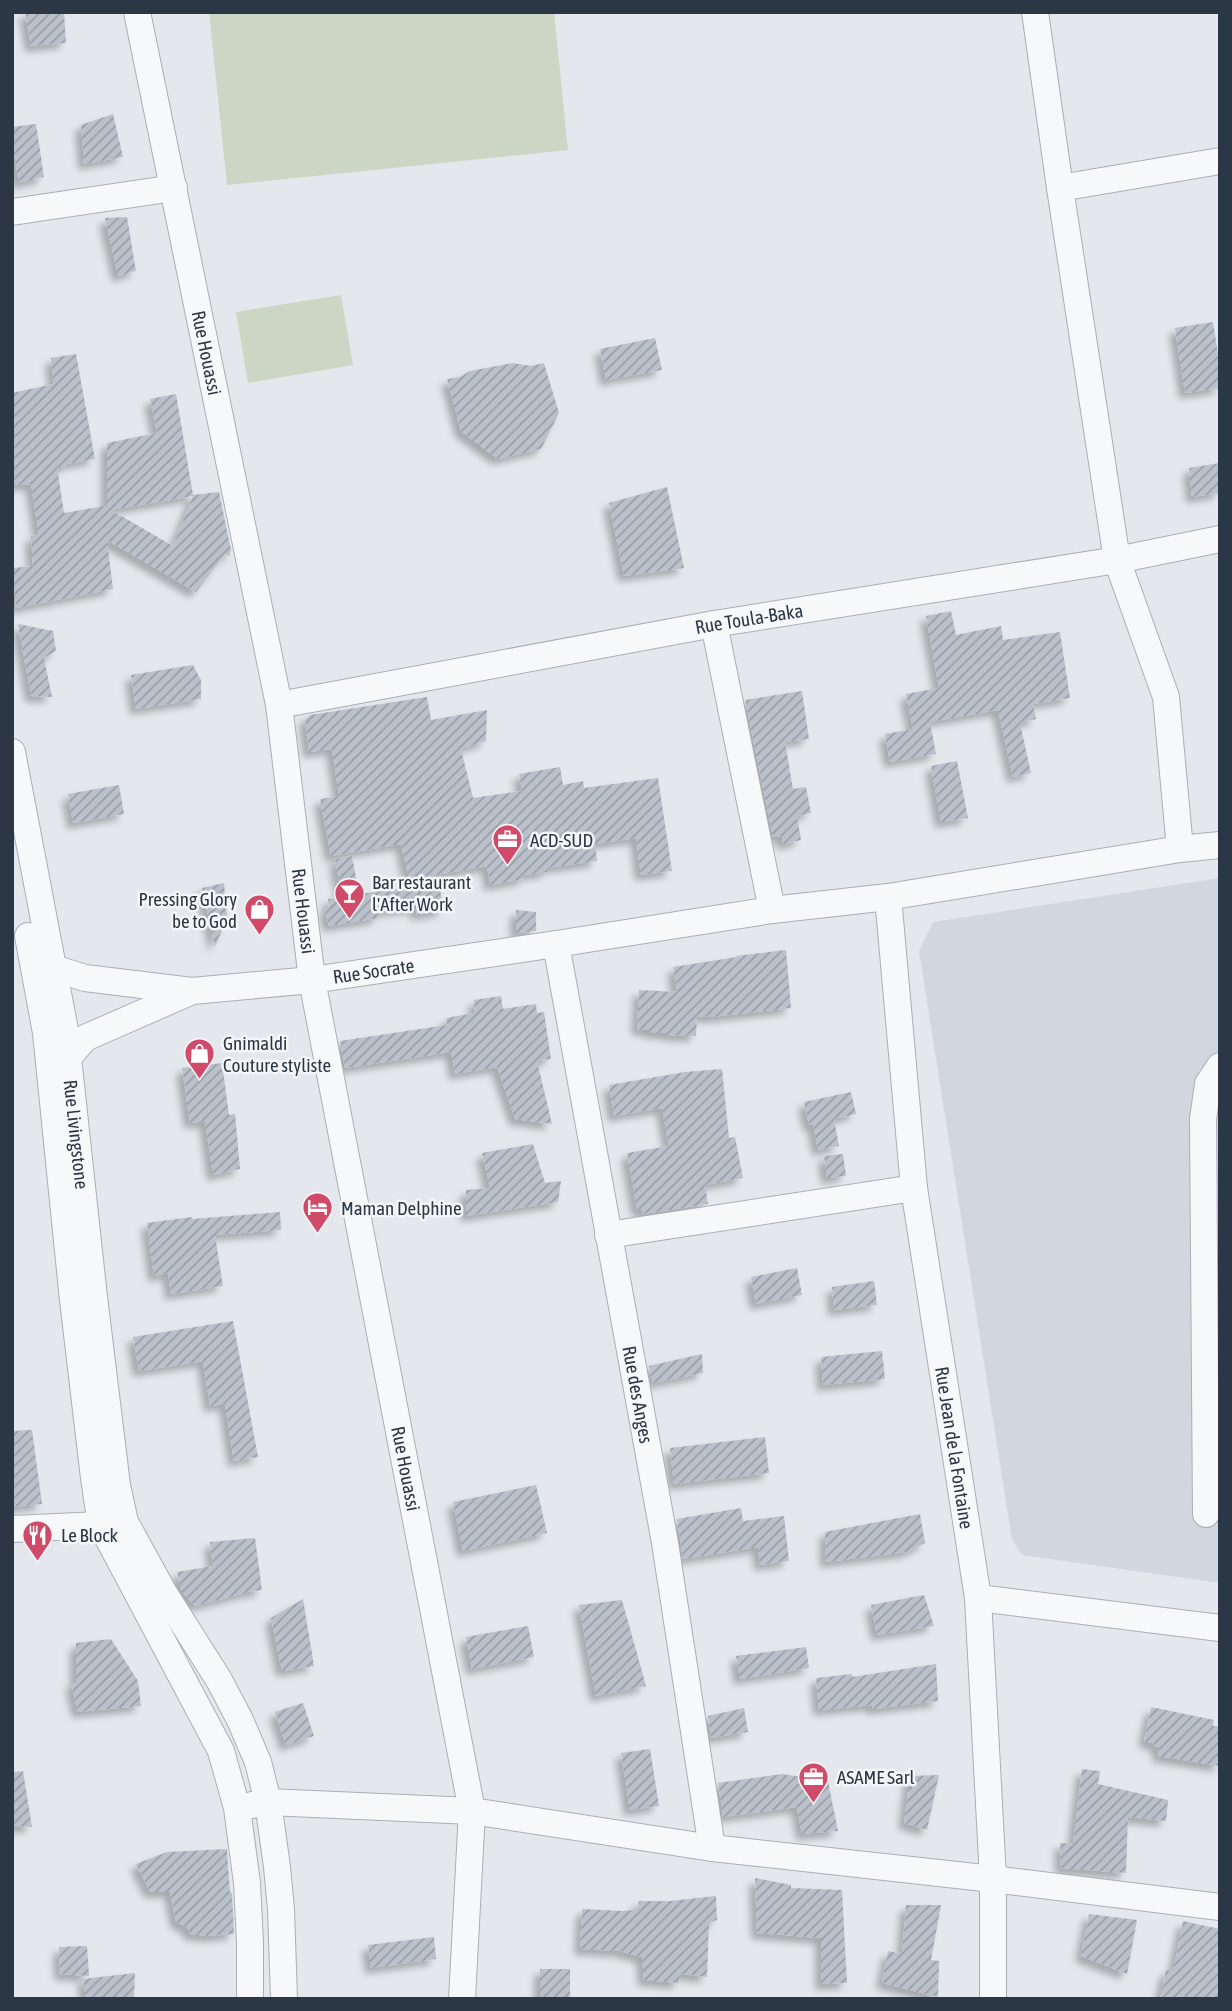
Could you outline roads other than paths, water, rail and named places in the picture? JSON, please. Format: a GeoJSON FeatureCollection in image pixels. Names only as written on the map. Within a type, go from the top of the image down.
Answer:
{"type":"FeatureCollection","features":[{"type":"Feature","properties":{"kind":"street","name":"Rue Houassi"},"geometry":{"type":"LineString","coordinates":[[137,12],[279,705],[312,980],[472,1811],[462,1999]]}},
{"type":"Feature","properties":{"kind":"street"},"geometry":{"type":"LineString","coordinates":[[1035,12],[1117,561],[1166,697],[1180,849]]}},
{"type":"Feature","properties":{"kind":"street"},"geometry":{"type":"LineString","coordinates":[[1060,188],[1220,161]]}},
{"type":"Feature","properties":{"kind":"street"},"geometry":{"type":"LineString","coordinates":[[12,212],[174,188]]}},
{"type":"Feature","properties":{"kind":"street","name":"Rue Toula-Baka"},"geometry":{"type":"LineString","coordinates":[[279,705],[714,624],[1117,561],[1220,539]]}},
{"type":"Feature","properties":{"kind":"street"},"geometry":{"type":"LineString","coordinates":[[714,624],[772,910]]}},
{"type":"Feature","properties":{"kind":"street","name":"Rue Livingstone"},"geometry":{"type":"LineString","coordinates":[[12,752],[53,968],[73,1300],[94,1478],[113,1523]]}},
{"type":"Feature","properties":{"kind":"street","name":"Rue Socrate"},"geometry":{"type":"LineString","coordinates":[[192,991],[312,980],[772,910],[888,897],[1180,849],[1220,845]]}},
{"type":"Feature","properties":{"kind":"street","name":"Rue Livingstone"},"geometry":{"type":"LineString","coordinates":[[12,852],[56,1032],[68,1058],[117,1486],[113,1523]]}},
{"type":"Feature","properties":{"kind":"street","name":"Rue Jean de la Fontaine"},"geometry":{"type":"LineString","coordinates":[[888,897],[914,1188],[978,1598],[993,1879],[993,1999]]}},
{"type":"Feature","properties":{"kind":"street","name":"Rue des Anges"},"geometry":{"type":"LineString","coordinates":[[556,944],[665,1543],[712,1848]]}},
{"type":"Feature","properties":{"kind":"street"},"geometry":{"type":"LineString","coordinates":[[53,968],[85,978],[192,991]]}},
{"type":"Feature","properties":{"kind":"street"},"geometry":{"type":"LineString","coordinates":[[68,1058],[85,1038],[192,991]]}},
{"type":"Feature","properties":{"kind":"street"},"geometry":{"type":"LineString","coordinates":[[1206,1514],[1203,1119],[1208,1084],[1220,1066]]}},
{"type":"Feature","properties":{"kind":"street"},"geometry":{"type":"LineString","coordinates":[[608,1235],[914,1188]]}},
{"type":"Feature","properties":{"kind":"street"},"geometry":{"type":"LineString","coordinates":[[12,1529],[113,1523]]}},
{"type":"Feature","properties":{"kind":"street"},"geometry":{"type":"LineString","coordinates":[[113,1523],[164,1592],[219,1680],[258,1762],[268,1802],[277,1867],[284,1999]]}},
{"type":"Feature","properties":{"kind":"street"},"geometry":{"type":"LineString","coordinates":[[113,1523],[221,1751],[237,1808],[247,1883],[250,1999]]}},
{"type":"Feature","properties":{"kind":"street"},"geometry":{"type":"LineString","coordinates":[[978,1598],[1220,1628]]}},
{"type":"Feature","properties":{"kind":"street"},"geometry":{"type":"LineString","coordinates":[[237,1808],[268,1802],[472,1811],[712,1848],[1220,1907]]}},
{"type":"Feature","properties":{"kind":"place","name":"ACD-SUD"},"geometry":{"type":"Point","coordinates":[507,867]}},
{"type":"Feature","properties":{"kind":"place","name":"Bar restaurant l'After Work"},"geometry":{"type":"Point","coordinates":[349,920]}},
{"type":"Feature","properties":{"kind":"place","name":"Pressing Glory be to God"},"geometry":{"type":"Point","coordinates":[260,937]}},
{"type":"Feature","properties":{"kind":"place","name":"Gnimaldi Couture styliste"},"geometry":{"type":"Point","coordinates":[200,1081]}},
{"type":"Feature","properties":{"kind":"place","name":"Maman Delphine"},"geometry":{"type":"Point","coordinates":[318,1235]}},
{"type":"Feature","properties":{"kind":"place","name":"Le Block"},"geometry":{"type":"Point","coordinates":[38,1562]}},
{"type":"Feature","properties":{"kind":"place","name":"ASAME Sarl"},"geometry":{"type":"Point","coordinates":[814,1804]}}]}
